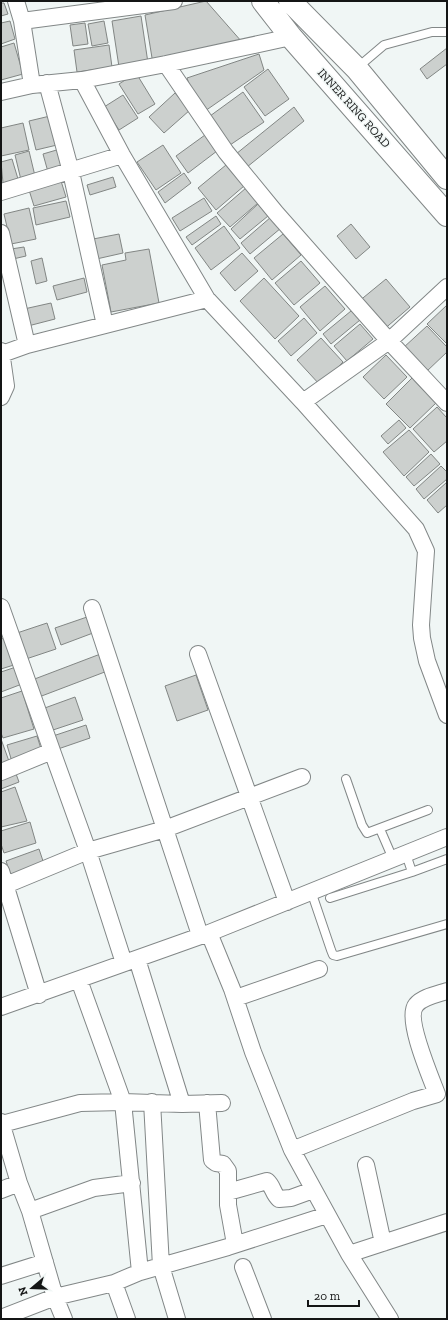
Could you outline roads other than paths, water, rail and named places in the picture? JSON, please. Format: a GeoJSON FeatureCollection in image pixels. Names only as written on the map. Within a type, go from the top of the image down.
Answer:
{"type":"FeatureCollection","features":[{"type":"Feature","properties":{"kind":"highway","name":"INNER RING ROAD"},"geometry":{"type":"LineString","coordinates":[[263,1],[291,37],[447,215]]}},
{"type":"Feature","properties":{"kind":"highway","name":"INNER RING ROAD"},"geometry":{"type":"LineString","coordinates":[[290,1],[357,69],[447,178]]}},
{"type":"Feature","properties":{"kind":"street"},"geometry":{"type":"LineString","coordinates":[[16,1],[40,84],[71,172],[105,325]]}},
{"type":"Feature","properties":{"kind":"street"},"geometry":{"type":"LineString","coordinates":[[22,21],[174,1]]}},
{"type":"Feature","properties":{"kind":"street"},"geometry":{"type":"LineString","coordinates":[[1,92],[40,84],[82,80],[166,64],[291,37]]}},
{"type":"Feature","properties":{"kind":"street"},"geometry":{"type":"LineString","coordinates":[[166,64],[226,152],[276,213],[388,341],[447,403]]}},
{"type":"Feature","properties":{"kind":"street"},"geometry":{"type":"LineString","coordinates":[[82,80],[122,155],[206,299],[303,402],[416,528],[426,551],[420,625],[427,661],[447,715]]}},
{"type":"Feature","properties":{"kind":"street"},"geometry":{"type":"LineString","coordinates":[[1,192],[71,172],[122,155]]}},
{"type":"Feature","properties":{"kind":"street"},"geometry":{"type":"LineString","coordinates":[[1,233],[27,345]]}},
{"type":"Feature","properties":{"kind":"street"},"geometry":{"type":"LineString","coordinates":[[303,402],[388,341],[447,287]]}},
{"type":"Feature","properties":{"kind":"street"},"geometry":{"type":"LineString","coordinates":[[1,397],[6,386],[1,353],[206,299]]}},
{"type":"Feature","properties":{"kind":"street"},"geometry":{"type":"LineString","coordinates":[[1,607],[88,851],[182,1104]]}},
{"type":"Feature","properties":{"kind":"street"},"geometry":{"type":"LineString","coordinates":[[92,608],[165,829],[205,934],[236,998],[253,1052],[292,1150],[349,1254],[390,1319]]}},
{"type":"Feature","properties":{"kind":"street"},"geometry":{"type":"LineString","coordinates":[[198,654],[287,902]]}},
{"type":"Feature","properties":{"kind":"street"},"geometry":{"type":"LineString","coordinates":[[1,772],[52,751]]}},
{"type":"Feature","properties":{"kind":"street"},"geometry":{"type":"LineString","coordinates":[[39,995],[2,881],[88,851],[165,829],[302,777]]}},
{"type":"Feature","properties":{"kind":"street"},"geometry":{"type":"LineString","coordinates":[[1,1007],[39,995],[287,902],[324,894],[357,882],[400,856],[447,837]]}},
{"type":"Feature","properties":{"kind":"street"},"geometry":{"type":"LineString","coordinates":[[236,998],[319,969]]}},
{"type":"Feature","properties":{"kind":"street"},"geometry":{"type":"LineString","coordinates":[[79,980],[123,1102],[140,1272]]}},
{"type":"Feature","properties":{"kind":"street"},"geometry":{"type":"LineString","coordinates":[[292,1150],[407,1103],[442,1093],[416,1035],[413,1012],[415,1005],[422,1000],[447,991]]}},
{"type":"Feature","properties":{"kind":"street"},"geometry":{"type":"LineString","coordinates":[[152,1102],[161,1266],[177,1319]]}},
{"type":"Feature","properties":{"kind":"street"},"geometry":{"type":"LineString","coordinates":[[64,1319],[55,1297],[30,1211],[19,1183],[1,1123],[80,1103],[215,1103],[212,1160],[223,1164],[227,1168],[228,1204],[236,1244]]}},
{"type":"Feature","properties":{"kind":"street"},"geometry":{"type":"LineString","coordinates":[[366,1165],[382,1243]]}},
{"type":"Feature","properties":{"kind":"street"},"geometry":{"type":"LineString","coordinates":[[228,1192],[267,1181],[271,1184],[275,1196],[279,1199],[291,1198],[313,1190]]}},
{"type":"Feature","properties":{"kind":"street"},"geometry":{"type":"LineString","coordinates":[[1,1190],[19,1183]]}},
{"type":"Feature","properties":{"kind":"street"},"geometry":{"type":"LineString","coordinates":[[30,1211],[94,1188],[132,1183]]}},
{"type":"Feature","properties":{"kind":"street"},"geometry":{"type":"LineString","coordinates":[[1,1318],[55,1297],[114,1283],[140,1272],[236,1244],[327,1215]]}},
{"type":"Feature","properties":{"kind":"street"},"geometry":{"type":"LineString","coordinates":[[349,1254],[447,1222]]}},
{"type":"Feature","properties":{"kind":"street"},"geometry":{"type":"LineString","coordinates":[[1,1276],[45,1262]]}},
{"type":"Feature","properties":{"kind":"street"},"geometry":{"type":"LineString","coordinates":[[243,1267],[263,1319]]}},
{"type":"Feature","properties":{"kind":"street"},"geometry":{"type":"LineString","coordinates":[[114,1283],[127,1319]]}},
{"type":"Feature","properties":{"kind":"lane"},"geometry":{"type":"LineString","coordinates":[[357,69],[384,45],[432,32],[447,32]]}},
{"type":"Feature","properties":{"kind":"lane"},"geometry":{"type":"LineString","coordinates":[[346,779],[362,825],[367,833],[428,810]]}},
{"type":"Feature","properties":{"kind":"lane"},"geometry":{"type":"LineString","coordinates":[[380,829],[412,872]]}},
{"type":"Feature","properties":{"kind":"lane"},"geometry":{"type":"LineString","coordinates":[[357,882],[412,872],[447,859]]}},
{"type":"Feature","properties":{"kind":"lane"},"geometry":{"type":"LineString","coordinates":[[324,894],[331,950],[333,955],[337,956],[447,924]]}}]}
